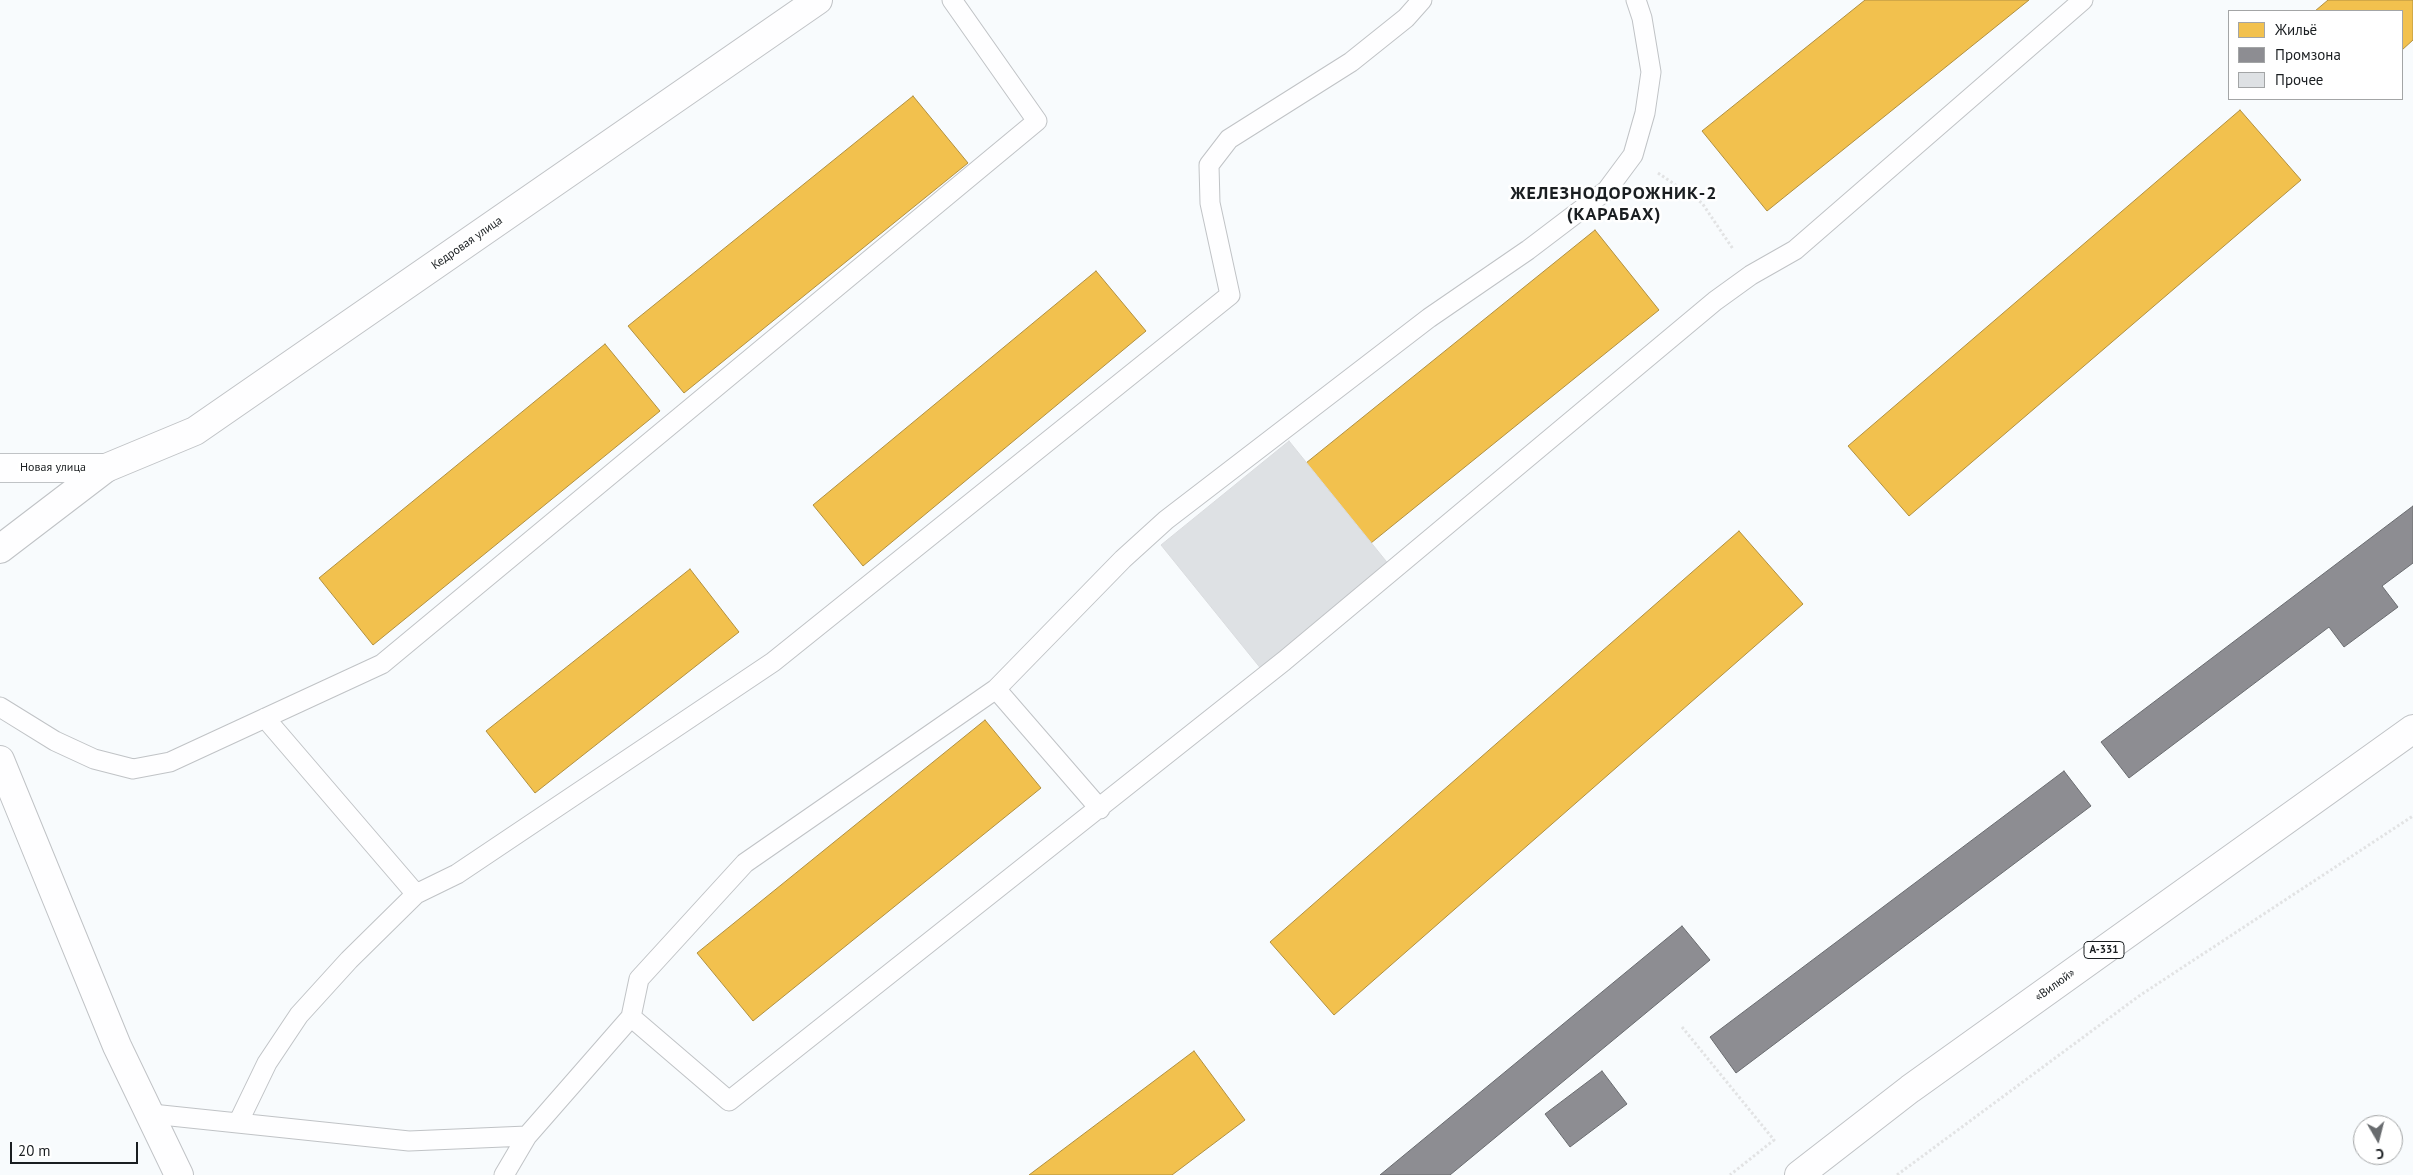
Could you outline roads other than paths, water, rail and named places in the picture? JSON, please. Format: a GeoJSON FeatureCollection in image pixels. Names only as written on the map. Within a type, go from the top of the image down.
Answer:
{"type":"FeatureCollection","features":[{"type":"Feature","properties":{"kind":"main road","name":"Кедровая улица"},"geometry":{"type":"LineString","coordinates":[[106,468],[195,431],[818,0]]}},
{"type":"Feature","properties":{"kind":"main road","name":"Новая улица"},"geometry":{"type":"LineString","coordinates":[[0,468],[106,468]]}},
{"type":"Feature","properties":{"kind":"main road"},"geometry":{"type":"LineString","coordinates":[[0,549],[106,468]]}},
{"type":"Feature","properties":{"kind":"main road","name":"«Вилюй»"},"geometry":{"type":"LineString","coordinates":[[1799,1175],[1910,1089],[2413,729]]}},
{"type":"Feature","properties":{"kind":"main road"},"geometry":{"type":"LineString","coordinates":[[0,760],[117,1046],[152,1114],[179,1175]]}},
{"type":"Feature","properties":{"kind":"lane"},"geometry":{"type":"LineString","coordinates":[[0,708],[55,741],[94,759],[133,769],[170,762],[382,664],[1037,121],[952,0]]}},
{"type":"Feature","properties":{"kind":"lane"},"geometry":{"type":"LineString","coordinates":[[238,1123],[267,1063],[299,1015],[349,960],[416,894],[457,874],[774,662],[1230,295],[1210,203],[1209,165],[1229,140],[1351,62],[1406,18],[1422,0]]}},
{"type":"Feature","properties":{"kind":"lane"},"geometry":{"type":"LineString","coordinates":[[504,1175],[527,1136],[631,1017],[639,979],[745,863],[996,689],[1123,559],[1166,520],[1429,318],[1528,250],[1607,190],[1633,155],[1645,113],[1651,72],[1642,18],[1636,0]]}},
{"type":"Feature","properties":{"kind":"lane"},"geometry":{"type":"LineString","coordinates":[[631,1017],[729,1101],[1100,809],[1284,661],[1715,301],[1752,275],[1795,250],[2083,0]]}},
{"type":"Feature","properties":{"kind":"lane"},"geometry":{"type":"LineString","coordinates":[[996,689],[1100,809]]}},
{"type":"Feature","properties":{"kind":"lane"},"geometry":{"type":"LineString","coordinates":[[265,718],[416,894]]}},
{"type":"Feature","properties":{"kind":"lane"},"geometry":{"type":"LineString","coordinates":[[152,1114],[409,1141],[527,1136]]}},
{"type":"Feature","properties":{"kind":"district","name":"ЖЕЛЕЗНОДОРОЖНИК-2 (КАРАБАХ)"},"geometry":{"type":"Point","coordinates":[1614,204]}}]}
